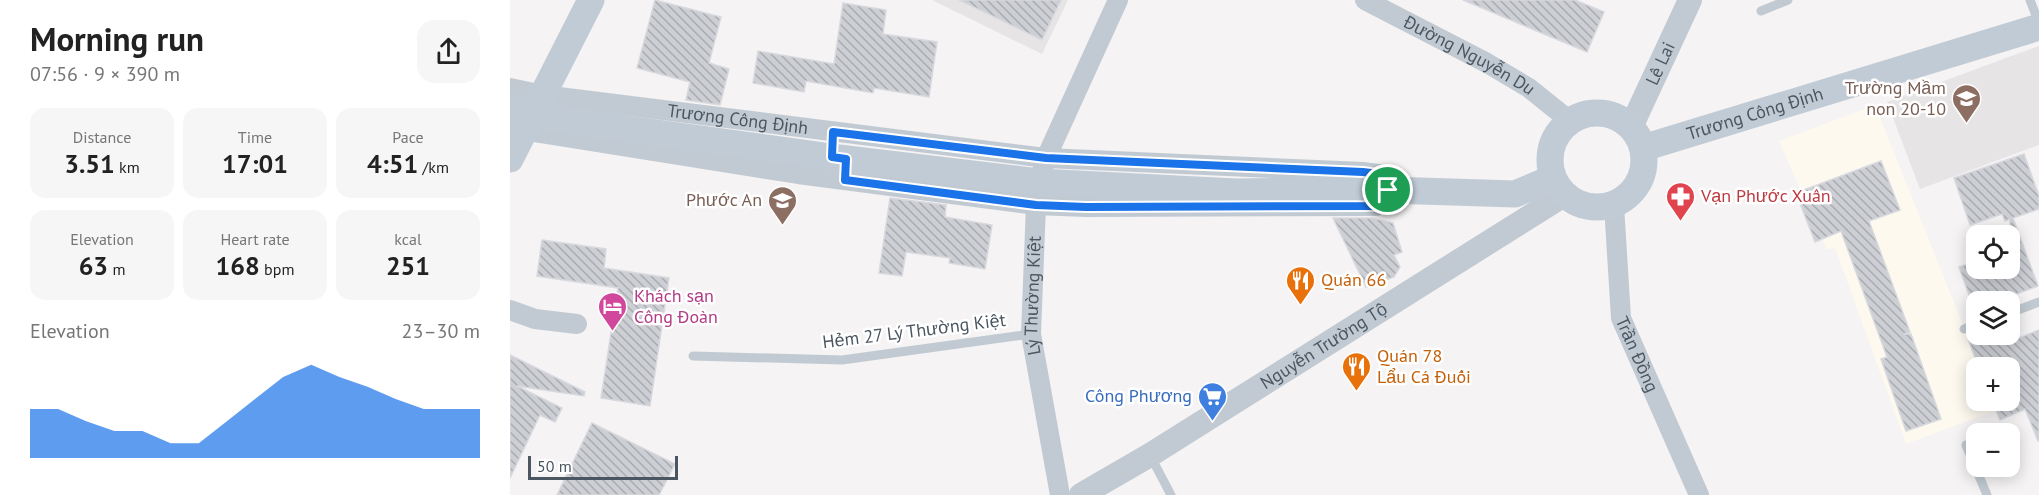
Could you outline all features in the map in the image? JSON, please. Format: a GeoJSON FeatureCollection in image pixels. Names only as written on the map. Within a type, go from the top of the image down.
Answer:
{"type":"FeatureCollection","features":[{"type":"Feature","properties":{"kind":"main road"},"geometry":{"type":"LineString","coordinates":[[510,159],[524,116],[591,0]]}},
{"type":"Feature","properties":{"kind":"main road","name":"Trương Công Định"},"geometry":{"type":"LineString","coordinates":[[1637,137],[2039,25]]}},
{"type":"Feature","properties":{"kind":"main road"},"geometry":{"type":"LineString","coordinates":[[1608,114],[1621,119],[1637,137],[1645,160],[1640,183],[1624,200],[1614,205],[1593,208],[1582,206],[1559,187],[1550,166],[1550,153],[1560,130],[1570,121],[1582,115],[1608,114]]}},
{"type":"Feature","properties":{"kind":"main road","name":"Trương Công Định"},"geometry":{"type":"LineString","coordinates":[[524,116],[1040,182],[1515,194],[1559,187]]}},
{"type":"Feature","properties":{"kind":"street","name":"Lý Thường Kiệt"},"geometry":{"type":"LineString","coordinates":[[1060,495],[1030,334],[1040,182],[1118,0]]}},
{"type":"Feature","properties":{"kind":"street","name":"Đường Nguyễn Du"},"geometry":{"type":"LineString","coordinates":[[1365,0],[1487,63],[1529,88],[1570,121]]}},
{"type":"Feature","properties":{"kind":"street","name":"Lê Lai"},"geometry":{"type":"LineString","coordinates":[[1637,137],[1690,0]]}},
{"type":"Feature","properties":{"kind":"street","name":"Trương Công Định"},"geometry":{"type":"LineString","coordinates":[[510,88],[524,116]]}},
{"type":"Feature","properties":{"kind":"street","name":"Nguyễn Trường Tộ"},"geometry":{"type":"LineString","coordinates":[[1081,495],[1150,455],[1559,187]]}},
{"type":"Feature","properties":{"kind":"street","name":"Trần Đồng"},"geometry":{"type":"LineString","coordinates":[[1614,205],[1621,318],[1699,495]]}},
{"type":"Feature","properties":{"kind":"street"},"geometry":{"type":"LineString","coordinates":[[510,310],[535,319],[577,324]]}},
{"type":"Feature","properties":{"kind":"lane"},"geometry":{"type":"LineString","coordinates":[[1761,11],[1788,0]]}},
{"type":"Feature","properties":{"kind":"lane"},"geometry":{"type":"LineString","coordinates":[[2030,0],[2039,25]]}},
{"type":"Feature","properties":{"kind":"lane"},"geometry":{"type":"LineString","coordinates":[[2020,309],[2039,302]]}},
{"type":"Feature","properties":{"kind":"lane","name":"Hẻm 27 Lý Thường Kiệt"},"geometry":{"type":"LineString","coordinates":[[693,356],[842,360],[1030,334]]}},
{"type":"Feature","properties":{"kind":"lane"},"geometry":{"type":"LineString","coordinates":[[1150,455],[1171,495]]}},
{"type":"Feature","properties":{"kind":"lane"},"geometry":{"type":"LineString","coordinates":[[1979,477],[1987,495]]}},
{"type":"Feature","properties":{"kind":"shaded area"},"geometry":{"type":"Polygon","coordinates":[[[932,0],[1068,0],[1042,54],[932,0]]]}},
{"type":"Feature","properties":{"kind":"shaded area","name":"Trường Mầm non 20-10"},"geometry":{"type":"Polygon","coordinates":[[[2039,46],[2039,145],[1920,189],[1887,102],[2039,46]]]}},
{"type":"Feature","properties":{"kind":"shaded area"},"geometry":{"type":"Polygon","coordinates":[[[1875,105],[1966,332],[1966,345],[1971,345],[1976,357],[1966,357],[1966,411],[1994,411],[1906,444],[1835,248],[1826,249],[1779,141],[1875,105]]]}},
{"type":"Feature","properties":{"kind":"building"},"geometry":{"type":"Polygon","coordinates":[[[655,0],[721,17],[709,63],[729,69],[720,105],[686,100],[690,82],[637,68],[655,0]]]}},
{"type":"Feature","properties":{"kind":"building"},"geometry":{"type":"Polygon","coordinates":[[[959,0],[1061,0],[1042,40],[959,0]]]}},
{"type":"Feature","properties":{"kind":"building"},"geometry":{"type":"Polygon","coordinates":[[[1463,0],[1575,0],[1604,12],[1587,52],[1463,0]]]}},
{"type":"Feature","properties":{"kind":"building"},"geometry":{"type":"Polygon","coordinates":[[[843,3],[886,10],[883,34],[937,42],[929,97],[874,88],[873,93],[806,81],[804,92],[753,83],[758,51],[834,64],[843,3]]]}},
{"type":"Feature","properties":{"kind":"building"},"geometry":{"type":"Polygon","coordinates":[[[2024,154],[2039,196],[2039,209],[2013,218],[2016,225],[2010,225],[2010,219],[2005,221],[2002,214],[1970,225],[1954,178],[2024,154]]]}},
{"type":"Feature","properties":{"kind":"building"},"geometry":{"type":"Polygon","coordinates":[[[1881,161],[1900,210],[1869,221],[1910,332],[1904,334],[1911,334],[1941,419],[1906,431],[1881,359],[1887,357],[1841,231],[1815,242],[1796,193],[1881,161]]]}},
{"type":"Feature","properties":{"kind":"building"},"geometry":{"type":"Polygon","coordinates":[[[890,198],[946,205],[945,217],[992,225],[985,269],[949,263],[950,258],[906,252],[902,276],[879,273],[890,198]]]}},
{"type":"Feature","properties":{"kind":"building"},"geometry":{"type":"Polygon","coordinates":[[[1333,218],[1372,218],[1393,223],[1402,252],[1394,255],[1400,267],[1394,277],[1366,287],[1333,218]]]}},
{"type":"Feature","properties":{"kind":"building"},"geometry":{"type":"Polygon","coordinates":[[[2020,237],[2038,286],[2020,293],[1968,291],[1959,267],[1966,265],[1966,279],[2020,279],[2020,237]]]}},
{"type":"Feature","properties":{"kind":"building"},"geometry":{"type":"Polygon","coordinates":[[[542,240],[606,249],[604,268],[669,278],[650,406],[601,398],[618,288],[537,276],[542,240]]]}},
{"type":"Feature","properties":{"kind":"building"},"geometry":{"type":"Polygon","coordinates":[[[2039,330],[2039,441],[2025,409],[2000,420],[1996,411],[2020,411],[2020,357],[1975,357],[1970,345],[2020,345],[2020,338],[2039,330]]]}},
{"type":"Feature","properties":{"kind":"building"},"geometry":{"type":"Polygon","coordinates":[[[510,355],[585,392],[584,396],[517,386],[562,408],[555,422],[540,415],[510,478],[510,355]]]}},
{"type":"Feature","properties":{"kind":"building"},"geometry":{"type":"Polygon","coordinates":[[[592,423],[675,464],[659,495],[557,495],[592,423]]]}},
{"type":"Feature","properties":{"kind":"place","name":"Trường Mầm non 20-10"},"geometry":{"type":"Point","coordinates":[1967,124]}},
{"type":"Feature","properties":{"kind":"place","name":"Vạn Phước Xuân"},"geometry":{"type":"Point","coordinates":[1680,222]}},
{"type":"Feature","properties":{"kind":"place","name":"Phước An"},"geometry":{"type":"Point","coordinates":[783,226]}},
{"type":"Feature","properties":{"kind":"place","name":"Quán 66"},"geometry":{"type":"Point","coordinates":[1300,306]}},
{"type":"Feature","properties":{"kind":"place","name":"Khách sạn Công Đoàn"},"geometry":{"type":"Point","coordinates":[613,332]}},
{"type":"Feature","properties":{"kind":"place","name":"Quán 78 Lẩu Cá Đuối"},"geometry":{"type":"Point","coordinates":[1356,392]}},
{"type":"Feature","properties":{"kind":"place","name":"Công Phương"},"geometry":{"type":"Point","coordinates":[1213,422]}},
{"type":"Feature","properties":{"kind":"route"},"geometry":{"type":"LineString","coordinates":[[833,132],[1046,158],[1363,172],[1378,174],[1388,190],[1376,206],[1236,208],[1036,205],[845,180],[846,159],[832,157],[833,132]]}}]}
